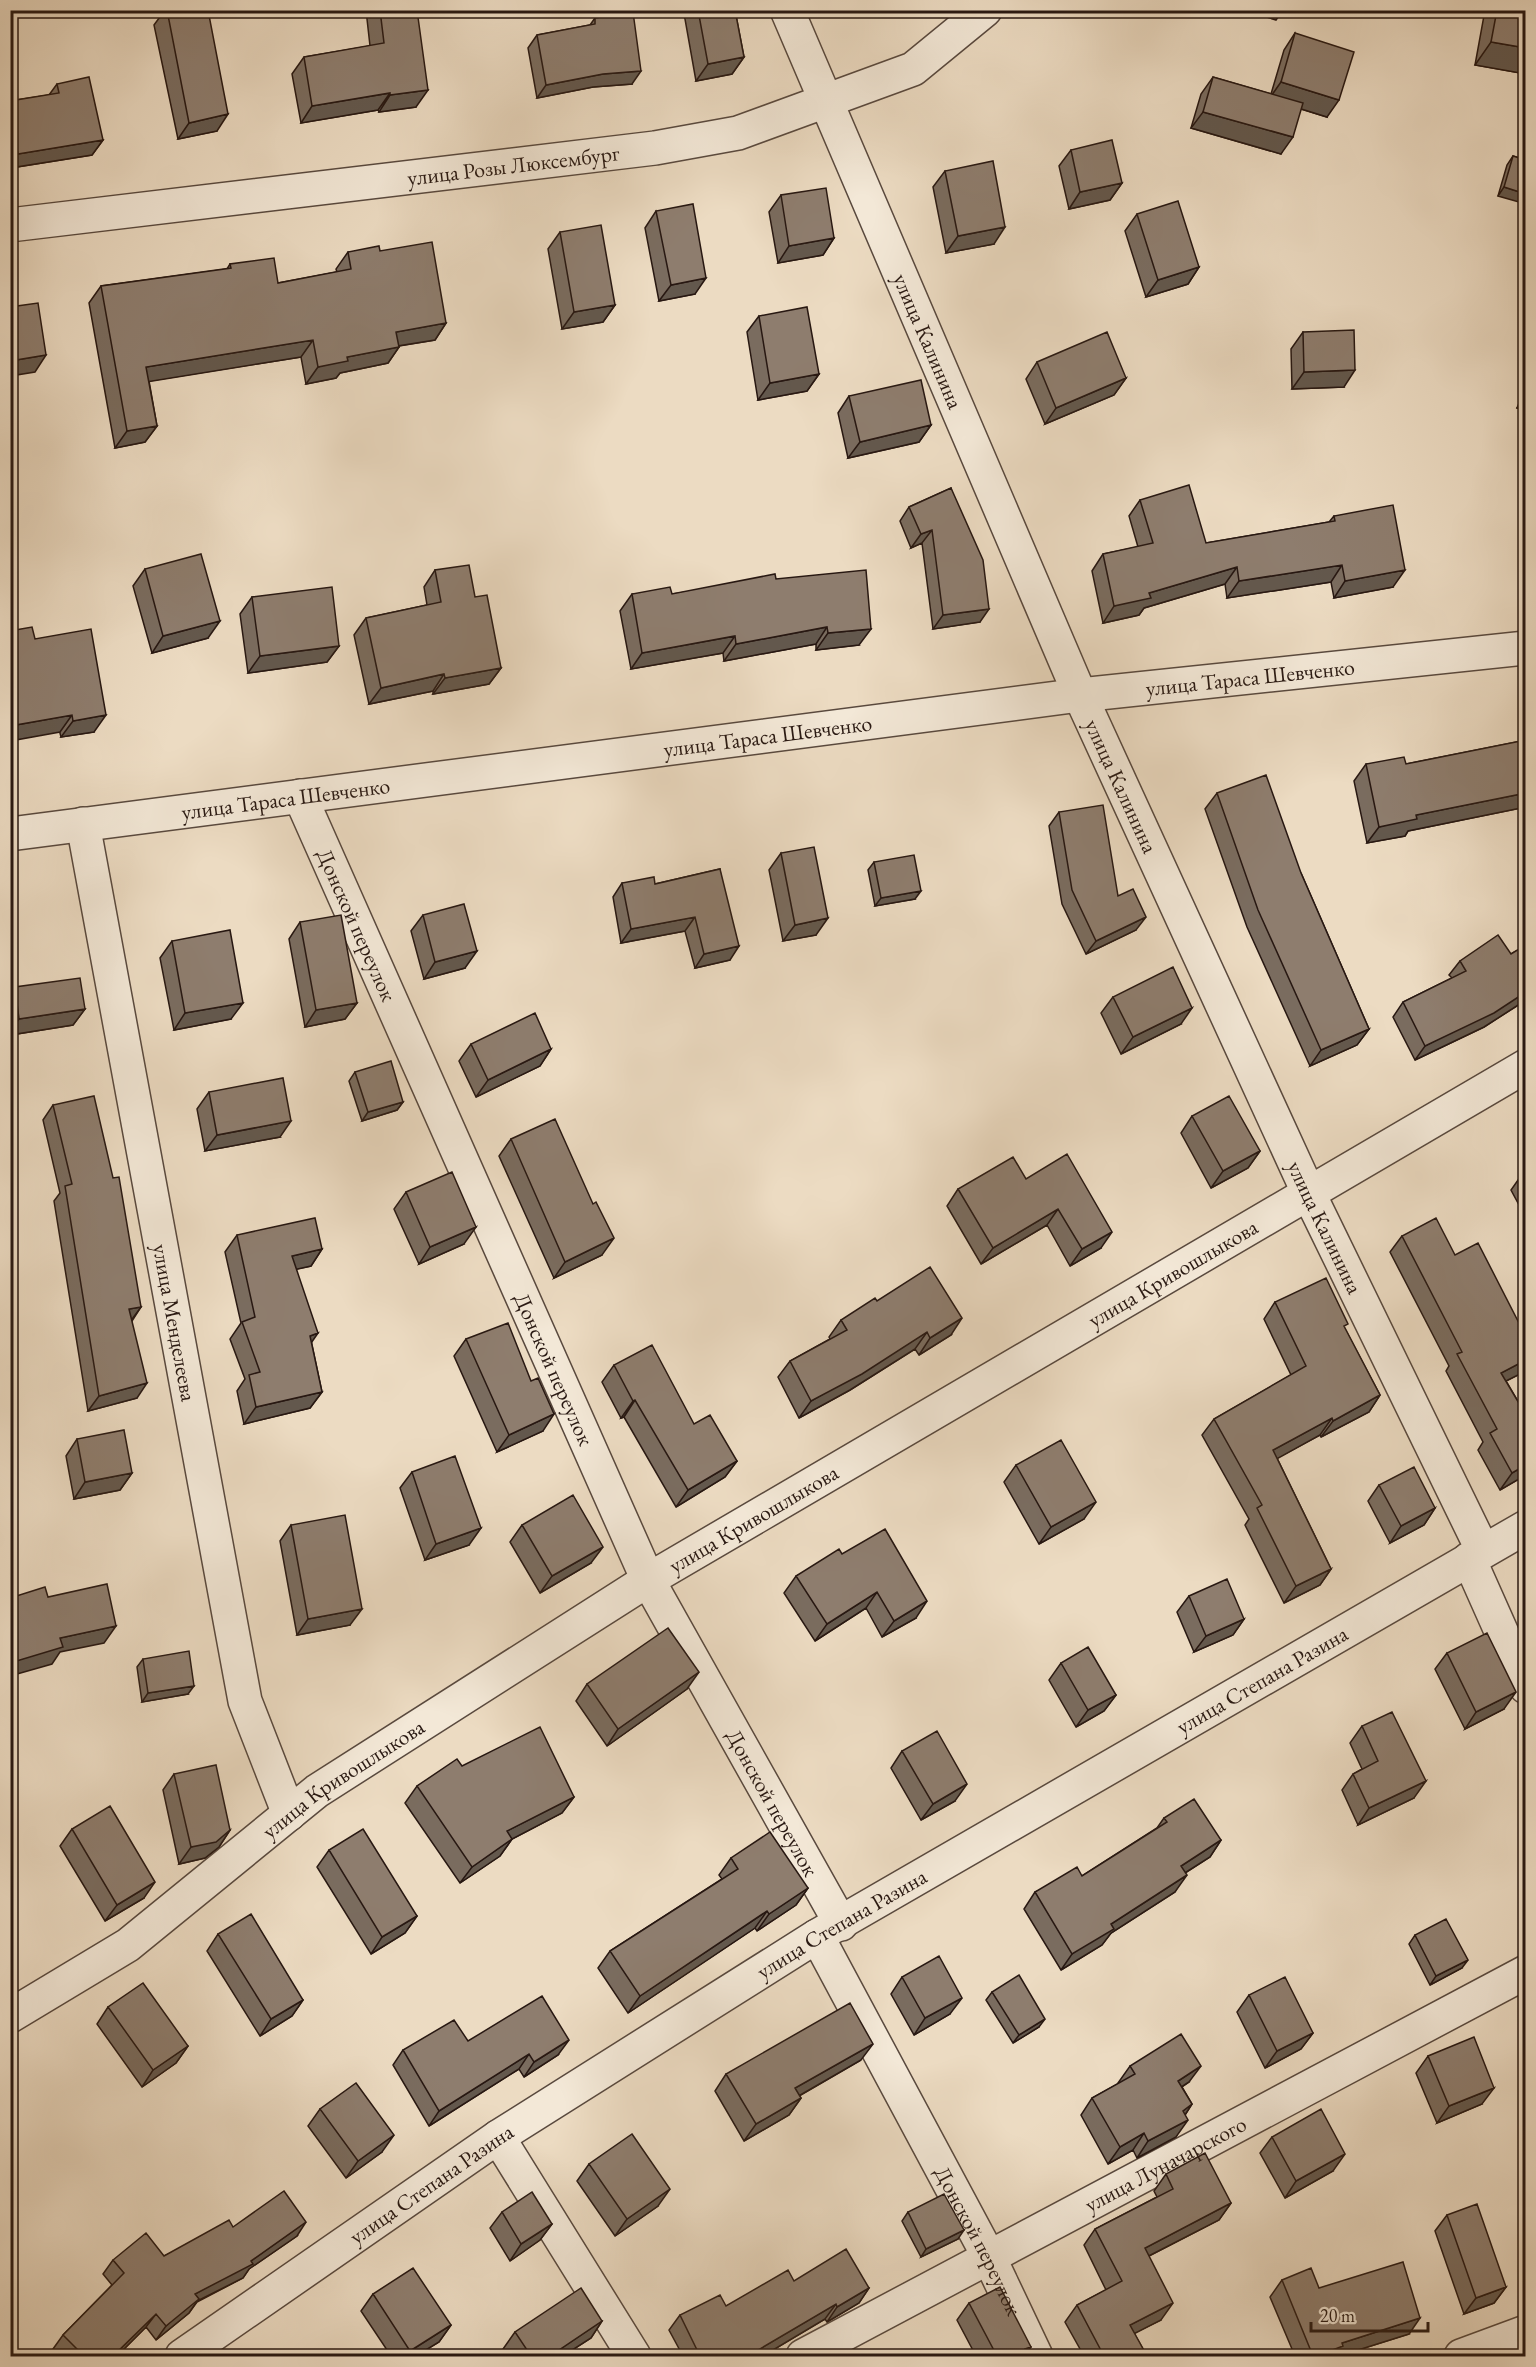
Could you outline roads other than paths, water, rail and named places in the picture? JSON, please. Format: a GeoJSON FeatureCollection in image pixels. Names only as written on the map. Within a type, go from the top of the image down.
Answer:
{"type":"FeatureCollection","features":[{"type":"Feature","properties":{"kind":"street","name":"улица Калинина"},"geometry":{"type":"LineString","coordinates":[[787,10],[1080,695],[1476,1555],[1526,1687]]}},
{"type":"Feature","properties":{"kind":"street","name":"улица Розы Люксембург"},"geometry":{"type":"LineString","coordinates":[[10,225],[655,148],[738,133],[913,69],[985,10]]}},
{"type":"Feature","properties":{"kind":"street","name":"улица Тараса Шевченко"},"geometry":{"type":"LineString","coordinates":[[10,834],[1080,695],[1526,648]]}},
{"type":"Feature","properties":{"kind":"street","name":"Донской переулок"},"geometry":{"type":"LineString","coordinates":[[300,796],[648,1580],[829,1930],[1036,2356]]}},
{"type":"Feature","properties":{"kind":"street","name":"улица Менделеева"},"geometry":{"type":"LineString","coordinates":[[83,825],[245,1701],[289,1814]]}},
{"type":"Feature","properties":{"kind":"street","name":"улица Кривошлыкова"},"geometry":{"type":"LineString","coordinates":[[10,2016],[128,1945],[327,1785],[648,1580],[1526,1066]]}},
{"type":"Feature","properties":{"kind":"street","name":"улица Степана Разина"},"geometry":{"type":"LineString","coordinates":[[182,2356],[498,2137],[829,1930],[1526,1527]]}},
{"type":"Feature","properties":{"kind":"street","name":"улица Луначарского"},"geometry":{"type":"LineString","coordinates":[[803,2356],[1526,1972]]}},
{"type":"Feature","properties":{"kind":"street"},"geometry":{"type":"LineString","coordinates":[[498,2137],[634,2356]]}},
{"type":"Feature","properties":{"kind":"street"},"geometry":{"type":"LineString","coordinates":[[1461,2356],[1526,2332]]}}]}
